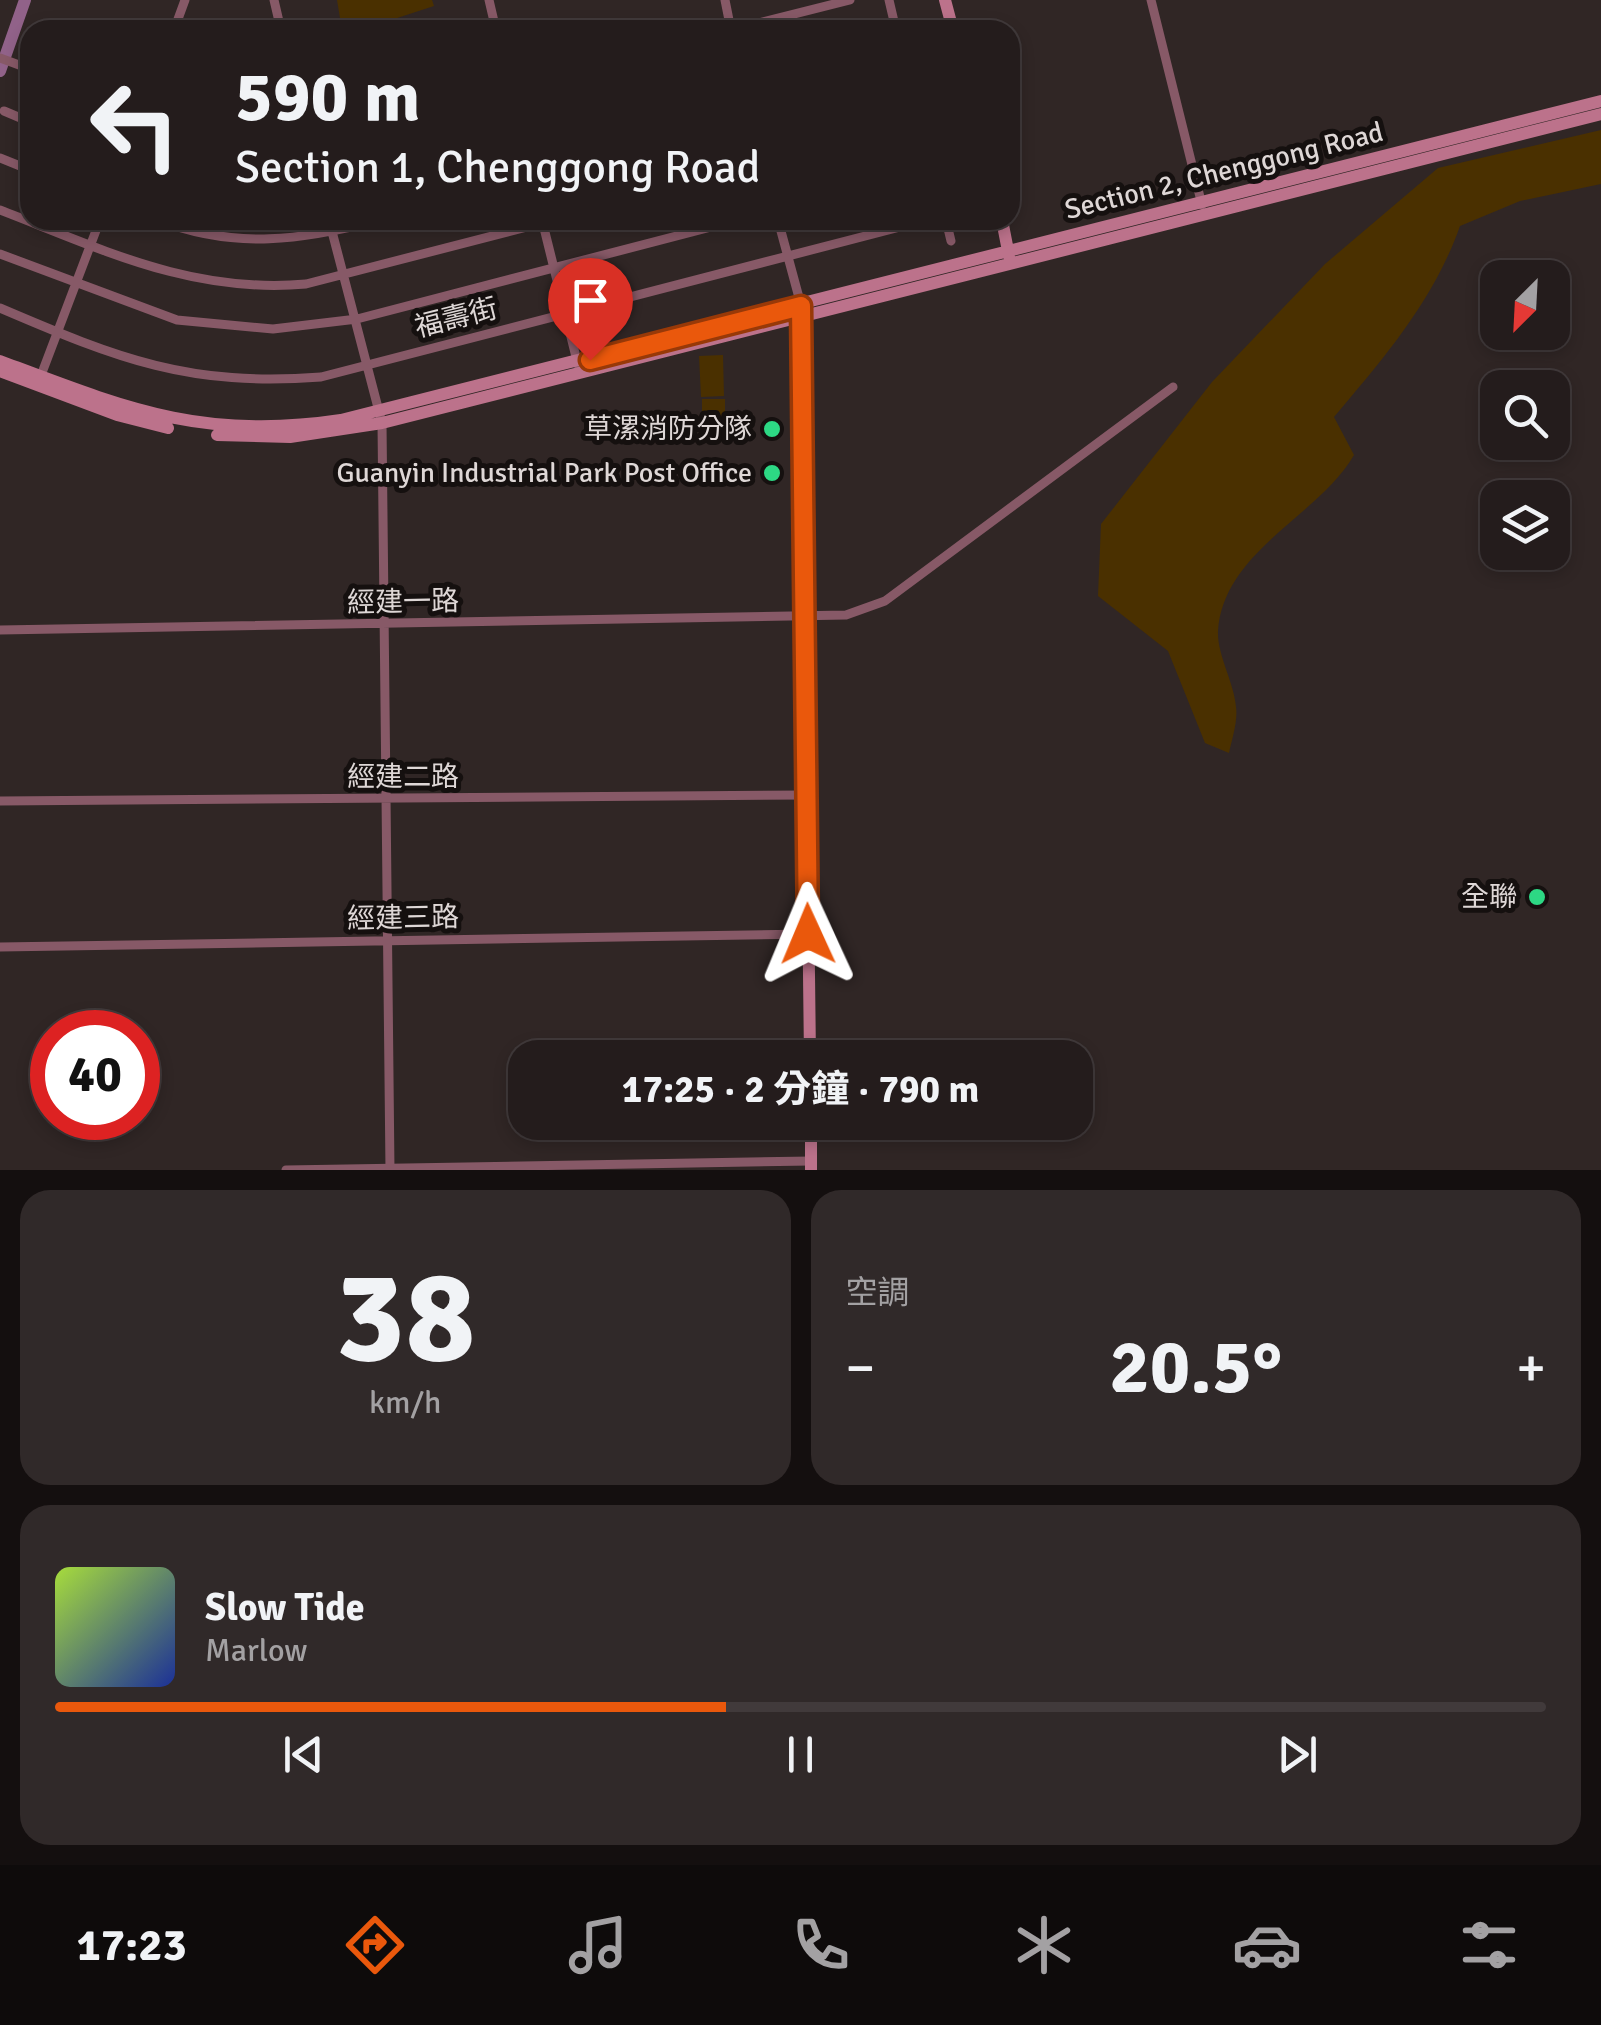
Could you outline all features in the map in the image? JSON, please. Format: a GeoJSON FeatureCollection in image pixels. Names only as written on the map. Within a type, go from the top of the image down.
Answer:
{"type":"FeatureCollection","features":[{"type":"Feature","properties":{"kind":"street"},"geometry":{"type":"LineString","coordinates":[[771,20],[850,0]]}},
{"type":"Feature","properties":{"kind":"street"},"geometry":{"type":"LineString","coordinates":[[1151,0],[1203,206]]}},
{"type":"Feature","properties":{"kind":"street","name":"Section 2, Chenggong Road"},"geometry":{"type":"LineString","coordinates":[[38,380],[143,423],[204,434],[290,437],[802,311],[1601,101]]}},
{"type":"Feature","properties":{"kind":"street"},"geometry":{"type":"LineString","coordinates":[[4,111],[20,118]]}},
{"type":"Feature","properties":{"kind":"street","name":"Section 2, Chenggong Road"},"geometry":{"type":"LineString","coordinates":[[1203,206],[1601,114]]}},
{"type":"Feature","properties":{"kind":"street"},"geometry":{"type":"LineString","coordinates":[[51,230],[156,270],[232,286],[306,284],[511,230]]}},
{"type":"Feature","properties":{"kind":"street"},"geometry":{"type":"LineString","coordinates":[[38,380],[96,230]]}},
{"type":"Feature","properties":{"kind":"street"},"geometry":{"type":"LineString","coordinates":[[189,230],[213,238],[282,241],[340,230]]}},
{"type":"Feature","properties":{"kind":"street"},"geometry":{"type":"LineString","coordinates":[[544,230],[579,368]]}},
{"type":"Feature","properties":{"kind":"street"},"geometry":{"type":"LineString","coordinates":[[0,254],[177,320],[273,329],[357,319],[698,230]]}},
{"type":"Feature","properties":{"kind":"street"},"geometry":{"type":"LineString","coordinates":[[781,230],[802,311],[810,1040]]}},
{"type":"Feature","properties":{"kind":"street","name":"福壽街"},"geometry":{"type":"LineString","coordinates":[[0,308],[164,370],[206,378],[321,377],[888,230]]}},
{"type":"Feature","properties":{"kind":"street"},"geometry":{"type":"LineString","coordinates":[[948,230],[951,241]]}},
{"type":"Feature","properties":{"kind":"street"},"geometry":{"type":"LineString","coordinates":[[1004,230],[1008,258]]}},
{"type":"Feature","properties":{"kind":"street"},"geometry":{"type":"LineString","coordinates":[[332,232],[346,272],[381,417],[390,1169]]}},
{"type":"Feature","properties":{"kind":"street"},"geometry":{"type":"LineString","coordinates":[[0,360],[38,380]]}},
{"type":"Feature","properties":{"kind":"street"},"geometry":{"type":"LineString","coordinates":[[0,372],[38,380]]}},
{"type":"Feature","properties":{"kind":"street","name":"經建一路"},"geometry":{"type":"LineString","coordinates":[[0,630],[846,615],[885,600],[1173,387]]}},
{"type":"Feature","properties":{"kind":"street","name":"經建二路"},"geometry":{"type":"LineString","coordinates":[[0,801],[806,795]]}},
{"type":"Feature","properties":{"kind":"street","name":"經建三路"},"geometry":{"type":"LineString","coordinates":[[0,947],[808,934]]}},
{"type":"Feature","properties":{"kind":"street"},"geometry":{"type":"LineString","coordinates":[[286,1170],[811,1165]]}},
{"type":"Feature","properties":{"kind":"shaded area"},"geometry":{"type":"Polygon","coordinates":[[[337,0],[432,0],[434,6],[391,20],[340,20],[337,0]]]}},
{"type":"Feature","properties":{"kind":"shaded area"},"geometry":{"type":"Polygon","coordinates":[[[1601,130],[1601,184],[1520,201],[1460,226],[1422,303],[1334,417],[1354,455],[1319,497],[1254,556],[1236,578],[1224,603],[1218,640],[1235,698],[1235,724],[1229,753],[1205,743],[1168,651],[1098,596],[1101,524],[1212,382],[1325,264],[1438,168],[1601,130]]]}},
{"type":"Feature","properties":{"kind":"shaded area"},"geometry":{"type":"Polygon","coordinates":[[[723,355],[724,396],[701,397],[699,356],[723,355]]]}},
{"type":"Feature","properties":{"kind":"shaded area"},"geometry":{"type":"Polygon","coordinates":[[[702,399],[725,399],[725,439],[702,439],[702,399]]]}},
{"type":"Feature","properties":{"kind":"waterway"},"geometry":{"type":"LineString","coordinates":[[0,71],[25,0]]}},
{"type":"Feature","properties":{"kind":"place","name":"草漯消防分隊"},"geometry":{"type":"Point","coordinates":[772,429]}},
{"type":"Feature","properties":{"kind":"place","name":"Guanyin Industrial Park Post Office"},"geometry":{"type":"Point","coordinates":[772,473]}},
{"type":"Feature","properties":{"kind":"place","name":"全聯"},"geometry":{"type":"Point","coordinates":[1537,897]}},
{"type":"Feature","properties":{"kind":"route"},"geometry":{"type":"LineString","coordinates":[[590,360],[801,306],[808,934]]}}]}
